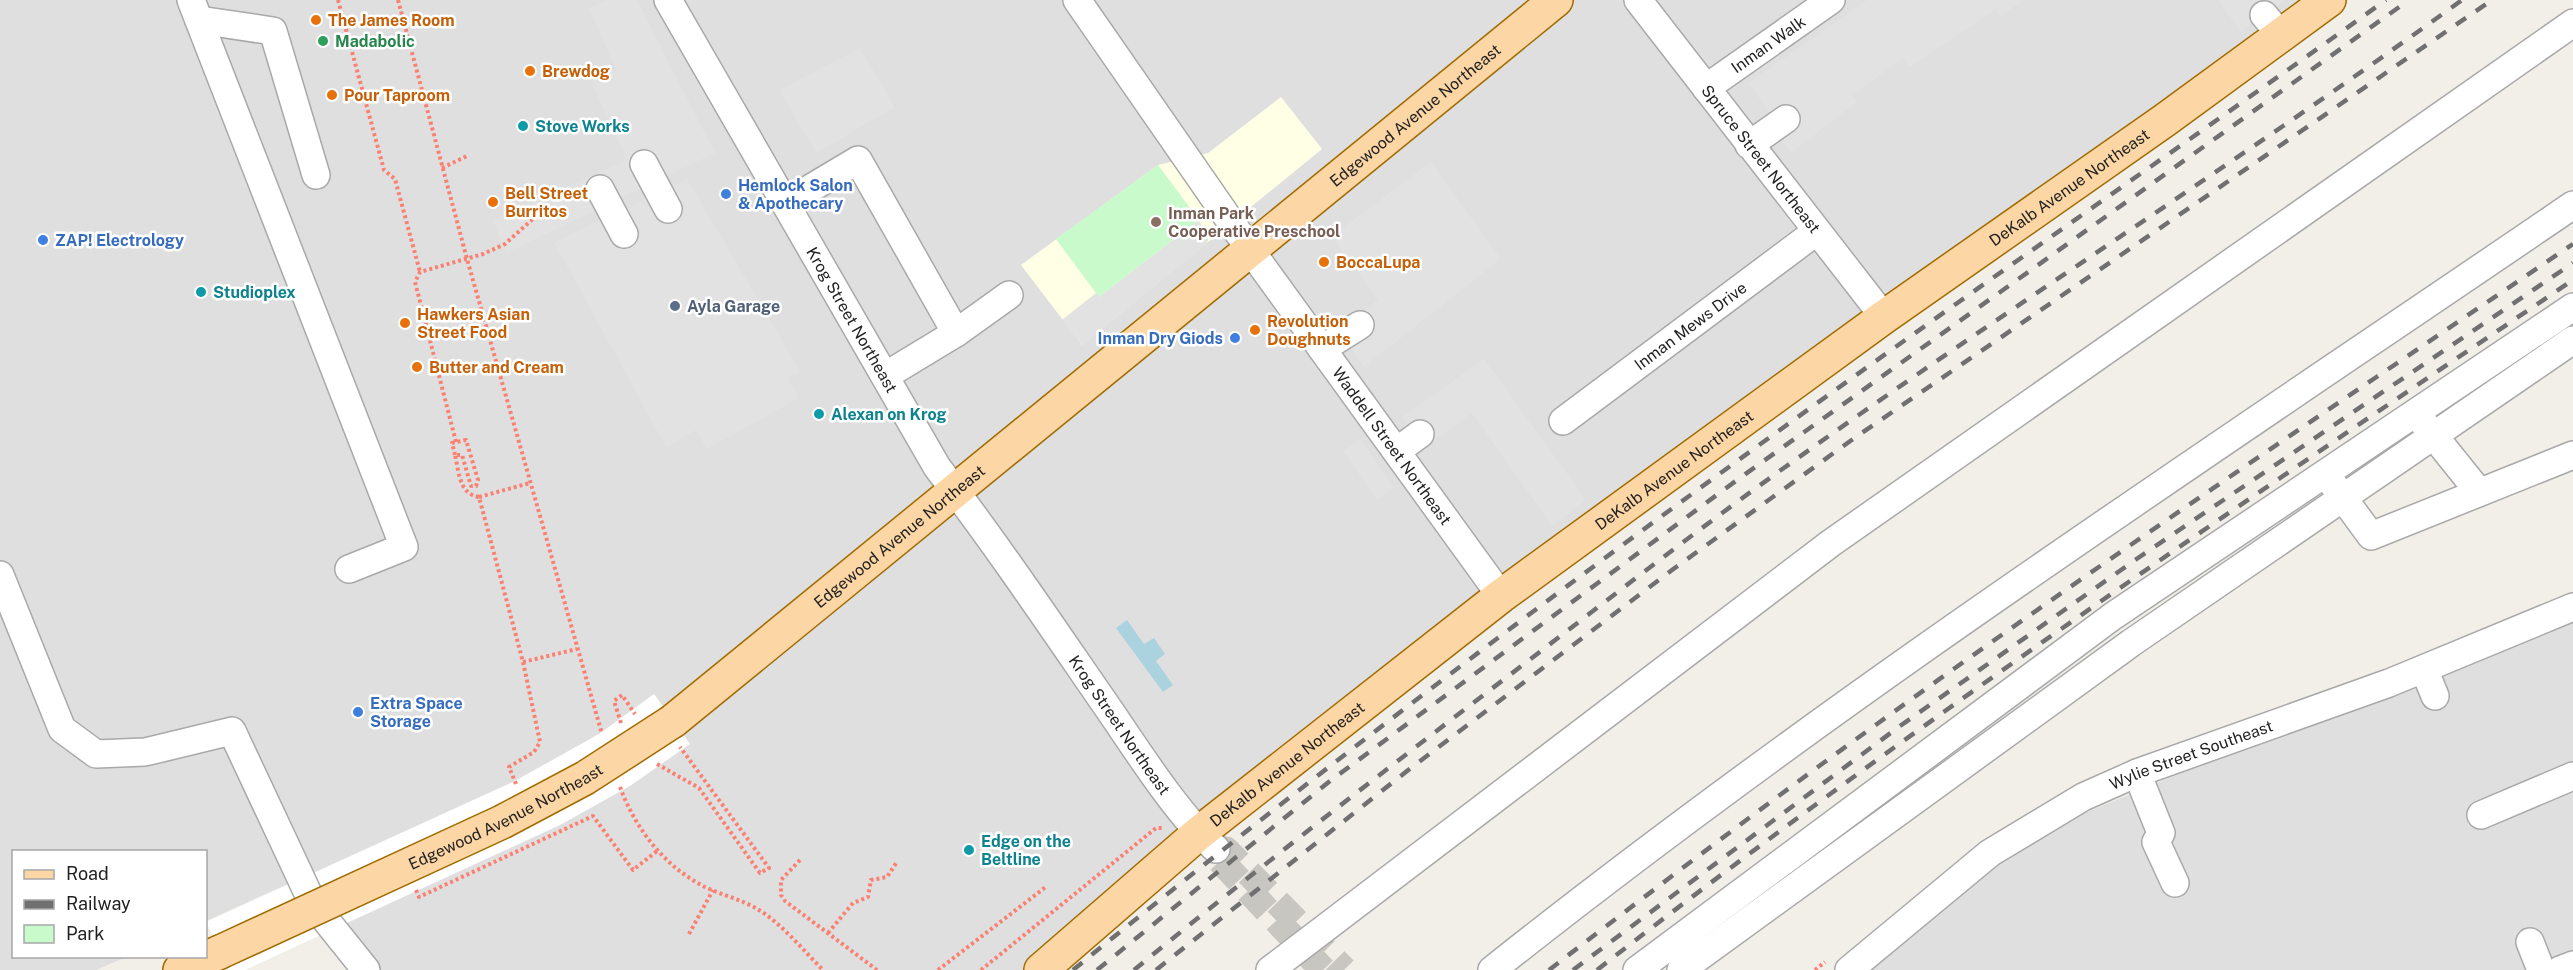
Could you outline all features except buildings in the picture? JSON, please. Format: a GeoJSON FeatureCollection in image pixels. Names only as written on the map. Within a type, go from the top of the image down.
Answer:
{"type":"FeatureCollection","features":[{"type":"Feature","properties":{"kind":"main road","name":"Edgewood Avenue Northeast"},"geometry":{"type":"LineString","coordinates":[[207,958],[502,822],[585,778],[676,734],[955,490],[1556,0]]}},
{"type":"Feature","properties":{"kind":"main road","name":"DeKalb Avenue Northeast"},"geometry":{"type":"LineString","coordinates":[[1041,970],[1196,837],[1501,596],[1884,317],[2272,25],[2329,0]]}},
{"type":"Feature","properties":{"kind":"main road","name":"Edgewood Avenue Northeast"},"geometry":{"type":"LineString","coordinates":[[180,970],[206,958]]}},
{"type":"Feature","properties":{"kind":"street","name":"Krog Street Northeast"},"geometry":{"type":"LineString","coordinates":[[668,0],[718,91],[786,203],[937,467],[972,511],[1196,837]]}},
{"type":"Feature","properties":{"kind":"street","name":"Waddell Street Northeast"},"geometry":{"type":"LineString","coordinates":[[1077,0],[1251,250],[1501,596]]}},
{"type":"Feature","properties":{"kind":"street","name":"Spruce Street Northeast"},"geometry":{"type":"LineString","coordinates":[[1638,0],[1884,317]]}},
{"type":"Feature","properties":{"kind":"street","name":"Inman Walk"},"geometry":{"type":"LineString","coordinates":[[1706,88],[1831,0]]}},
{"type":"Feature","properties":{"kind":"street"},"geometry":{"type":"LineString","coordinates":[[195,10],[273,31],[316,175]]}},
{"type":"Feature","properties":{"kind":"street"},"geometry":{"type":"LineString","coordinates":[[195,10],[404,548],[349,569]]}},
{"type":"Feature","properties":{"kind":"street"},"geometry":{"type":"LineString","coordinates":[[1270,970],[1831,543],[2573,23]]}},
{"type":"Feature","properties":{"kind":"street"},"geometry":{"type":"LineString","coordinates":[[1749,145],[1786,119]]}},
{"type":"Feature","properties":{"kind":"street"},"geometry":{"type":"LineString","coordinates":[[786,203],[858,160],[956,333]]}},
{"type":"Feature","properties":{"kind":"street"},"geometry":{"type":"LineString","coordinates":[[644,164],[668,209]]}},
{"type":"Feature","properties":{"kind":"street"},"geometry":{"type":"LineString","coordinates":[[600,189],[624,234]]}},
{"type":"Feature","properties":{"kind":"street"},"geometry":{"type":"LineString","coordinates":[[1492,970],[1572,906],[1899,664],[2573,205]]}},
{"type":"Feature","properties":{"kind":"street","name":"Inman Mews Drive"},"geometry":{"type":"LineString","coordinates":[[1563,421],[1817,231]]}},
{"type":"Feature","properties":{"kind":"street"},"geometry":{"type":"LineString","coordinates":[[885,376],[956,333],[1009,295]]}},
{"type":"Feature","properties":{"kind":"street"},"geometry":{"type":"LineString","coordinates":[[1637,970],[2113,616],[2573,307]]}},
{"type":"Feature","properties":{"kind":"street"},"geometry":{"type":"LineString","coordinates":[[1322,349],[1360,325]]}},
{"type":"Feature","properties":{"kind":"street"},"geometry":{"type":"LineString","coordinates":[[1681,970],[2121,650],[2573,340]]}},
{"type":"Feature","properties":{"kind":"street"},"geometry":{"type":"LineString","coordinates":[[2415,413],[2479,492]]}},
{"type":"Feature","properties":{"kind":"street"},"geometry":{"type":"LineString","coordinates":[[1396,451],[1420,434]]}},
{"type":"Feature","properties":{"kind":"street"},"geometry":{"type":"LineString","coordinates":[[2325,474],[2371,536],[2573,455]]}},
{"type":"Feature","properties":{"kind":"street"},"geometry":{"type":"LineString","coordinates":[[0,575],[62,729],[96,754],[145,752],[232,731],[313,904],[366,970]]}},
{"type":"Feature","properties":{"kind":"street","name":"Wylie Street Southeast"},"geometry":{"type":"LineString","coordinates":[[1849,970],[1990,853],[2083,796],[2424,669],[2573,607]]}},
{"type":"Feature","properties":{"kind":"street"},"geometry":{"type":"LineString","coordinates":[[2424,669],[2434,696]]}},
{"type":"Feature","properties":{"kind":"street"},"geometry":{"type":"LineString","coordinates":[[2481,815],[2573,776]]}},
{"type":"Feature","properties":{"kind":"street"},"geometry":{"type":"LineString","coordinates":[[2129,777],[2144,839],[2156,842],[2175,884]]}},
{"type":"Feature","properties":{"kind":"street"},"geometry":{"type":"LineString","coordinates":[[2530,942],[2541,970]]}},
{"type":"Feature","properties":{"kind":"street"},"geometry":{"type":"LineString","coordinates":[[2559,970],[2573,965]]}},
{"type":"Feature","properties":{"kind":"path"},"geometry":{"type":"LineString","coordinates":[[338,0],[384,170],[395,179],[420,272],[415,282],[456,442]]}},
{"type":"Feature","properties":{"kind":"path"},"geometry":{"type":"LineString","coordinates":[[398,0],[467,259],[604,742]]}},
{"type":"Feature","properties":{"kind":"path"},"geometry":{"type":"LineString","coordinates":[[442,168],[467,156]]}},
{"type":"Feature","properties":{"kind":"path"},"geometry":{"type":"LineString","coordinates":[[420,272],[467,259],[505,244],[534,218],[562,208]]}},
{"type":"Feature","properties":{"kind":"path"},"geometry":{"type":"LineString","coordinates":[[455,455],[462,455],[471,486],[476,486],[478,480],[466,440],[452,443],[463,488],[471,496],[479,497],[530,483]]}},
{"type":"Feature","properties":{"kind":"path"},"geometry":{"type":"LineString","coordinates":[[479,497],[524,662],[540,742],[534,752],[509,767],[516,784]]}},
{"type":"Feature","properties":{"kind":"path"},"geometry":{"type":"LineString","coordinates":[[524,662],[577,649]]}},
{"type":"Feature","properties":{"kind":"path"},"geometry":{"type":"LineString","coordinates":[[623,729],[614,701],[622,695],[635,714]]}},
{"type":"Feature","properties":{"kind":"path"},"geometry":{"type":"LineString","coordinates":[[676,734],[769,868],[760,873],[699,788]]}},
{"type":"Feature","properties":{"kind":"path"},"geometry":{"type":"LineString","coordinates":[[616,776],[637,824],[657,851],[696,882],[759,910],[794,940],[823,970]]}},
{"type":"Feature","properties":{"kind":"path"},"geometry":{"type":"LineString","coordinates":[[415,888],[419,897],[593,816],[633,870],[657,851]]}},
{"type":"Feature","properties":{"kind":"path"},"geometry":{"type":"LineString","coordinates":[[981,970],[1156,828],[1196,837]]}},
{"type":"Feature","properties":{"kind":"path"},"geometry":{"type":"LineString","coordinates":[[800,860],[781,880],[781,895],[877,970]]}},
{"type":"Feature","properties":{"kind":"path"},"geometry":{"type":"LineString","coordinates":[[828,933],[853,903],[868,897],[871,880],[887,877],[897,862]]}},
{"type":"Feature","properties":{"kind":"path"},"geometry":{"type":"LineString","coordinates":[[938,970],[1047,886]]}},
{"type":"Feature","properties":{"kind":"path"},"geometry":{"type":"LineString","coordinates":[[689,934],[713,890]]}},
{"type":"Feature","properties":{"kind":"path"},"geometry":{"type":"LineString","coordinates":[[946,964],[948,970]]}},
{"type":"Feature","properties":{"kind":"shaded area"},"geometry":{"type":"Polygon","coordinates":[[[0,0],[2347,0],[1899,319],[1506,607],[1053,970],[366,970],[301,878],[207,921],[207,850],[12,850],[12,958],[124,958],[96,970],[0,970],[0,0]]]}},
{"type":"Feature","properties":{"kind":"shaded area"},"geometry":{"type":"Polygon","coordinates":[[[607,0],[637,0],[715,153],[506,253],[493,220],[627,160],[591,81],[616,70],[589,8],[607,0]]]}},
{"type":"Feature","properties":{"kind":"shaded area"},"geometry":{"type":"Polygon","coordinates":[[[1867,0],[2024,0],[2001,16],[1996,9],[1909,67],[1903,58],[1852,95],[1857,102],[1791,153],[1767,122],[1772,117],[1749,83],[1867,0]]]}},
{"type":"Feature","properties":{"kind":"shaded area"},"geometry":{"type":"Polygon","coordinates":[[[2218,0],[2284,0],[2241,32],[2218,0]]]}},
{"type":"Feature","properties":{"kind":"shaded area"},"geometry":{"type":"Polygon","coordinates":[[[860,48],[895,107],[816,153],[779,90],[860,48]]]}},
{"type":"Feature","properties":{"kind":"shaded area","name":"Inman Park Cooperative Preschool"},"geometry":{"type":"Polygon","coordinates":[[[1281,97],[1322,149],[1082,345],[1021,265],[1158,165],[1208,153],[1281,97]]]}},
{"type":"Feature","properties":{"kind":"shaded area"},"geometry":{"type":"Polygon","coordinates":[[[1431,162],[1501,259],[1364,367],[1338,329],[1378,300],[1332,236],[1431,162]]]}},
{"type":"Feature","properties":{"kind":"shaded area","name":"Ayla Garage"},"geometry":{"type":"Polygon","coordinates":[[[687,179],[800,371],[787,378],[799,398],[707,449],[696,430],[666,447],[554,242],[687,179]]]}},
{"type":"Feature","properties":{"kind":"shaded area"},"geometry":{"type":"Polygon","coordinates":[[[1199,220],[1208,239],[1207,244],[1082,345],[1062,320],[1096,293],[1099,297],[1199,220]]]}},
{"type":"Feature","properties":{"kind":"shaded area"},"geometry":{"type":"Polygon","coordinates":[[[1484,359],[1586,500],[1552,526],[1472,413],[1423,448],[1402,417],[1484,359]]]}},
{"type":"Feature","properties":{"kind":"shaded area"},"geometry":{"type":"Polygon","coordinates":[[[1360,439],[1394,488],[1377,500],[1343,451],[1360,439]]]}},
{"type":"Feature","properties":{"kind":"shaded area"},"geometry":{"type":"Polygon","coordinates":[[[2573,610],[2573,970],[1868,970],[2032,835],[2573,610]]]}},
{"type":"Feature","properties":{"kind":"green space"},"geometry":{"type":"Polygon","coordinates":[[[1158,165],[1199,220],[1099,297],[1056,239],[1158,165]]]}},
{"type":"Feature","properties":{"kind":"water"},"geometry":{"type":"Polygon","coordinates":[[[1127,620],[1144,644],[1154,638],[1165,654],[1156,661],[1173,685],[1163,692],[1116,628],[1127,620]]]}},
{"type":"Feature","properties":{"kind":"pier"},"geometry":{"type":"Polygon","coordinates":[[[654,694],[690,744],[630,786],[560,825],[245,970],[228,970],[207,922],[513,782],[599,734],[654,694]]]}},
{"type":"Feature","properties":{"kind":"tunnel"},"geometry":{"type":"LineString","coordinates":[[1323,970],[1218,858],[1216,849],[1226,850],[1344,970]]}},
{"type":"Feature","properties":{"kind":"railway"},"geometry":{"type":"LineString","coordinates":[[1073,970],[1336,762],[1603,559],[1859,373],[2386,0]]}},
{"type":"Feature","properties":{"kind":"railway"},"geometry":{"type":"LineString","coordinates":[[1097,970],[1330,781],[1737,480],[2409,0]]}},
{"type":"Feature","properties":{"kind":"railway"},"geometry":{"type":"LineString","coordinates":[[1134,970],[1368,784],[1759,486],[1961,344],[2296,117],[2462,0]]}},
{"type":"Feature","properties":{"kind":"railway"},"geometry":{"type":"LineString","coordinates":[[1156,970],[1407,771],[1672,570],[1853,439],[2492,0]]}},
{"type":"Feature","properties":{"kind":"railway"},"geometry":{"type":"LineString","coordinates":[[1549,970],[1753,815],[1963,662],[2223,481],[2573,244]]}},
{"type":"Feature","properties":{"kind":"railway"},"geometry":{"type":"LineString","coordinates":[[1573,970],[1900,726],[2138,558],[2573,263]]}},
{"type":"Feature","properties":{"kind":"railway"},"geometry":{"type":"LineString","coordinates":[[1597,970],[1835,790],[1957,703],[2325,447],[2573,280]]}},
{"type":"Feature","properties":{"kind":"place","name":"The James Room"},"geometry":{"type":"Point","coordinates":[316,20]}},
{"type":"Feature","properties":{"kind":"place","name":"Madabolic"},"geometry":{"type":"Point","coordinates":[323,41]}},
{"type":"Feature","properties":{"kind":"place","name":"Brewdog"},"geometry":{"type":"Point","coordinates":[530,71]}},
{"type":"Feature","properties":{"kind":"place","name":"Pour Taproom"},"geometry":{"type":"Point","coordinates":[332,95]}},
{"type":"Feature","properties":{"kind":"place","name":"Stove Works"},"geometry":{"type":"Point","coordinates":[523,126]}},
{"type":"Feature","properties":{"kind":"place","name":"Hemlock Salon & Apothecary"},"geometry":{"type":"Point","coordinates":[726,194]}},
{"type":"Feature","properties":{"kind":"place","name":"Bell Street Burritos"},"geometry":{"type":"Point","coordinates":[493,202]}},
{"type":"Feature","properties":{"kind":"place","name":"Inman Park Cooperative Preschool"},"geometry":{"type":"Point","coordinates":[1156,222]}},
{"type":"Feature","properties":{"kind":"place","name":"ZAP! Electrology"},"geometry":{"type":"Point","coordinates":[43,240]}},
{"type":"Feature","properties":{"kind":"place","name":"BoccaLupa"},"geometry":{"type":"Point","coordinates":[1324,262]}},
{"type":"Feature","properties":{"kind":"place","name":"Studioplex"},"geometry":{"type":"Point","coordinates":[201,292]}},
{"type":"Feature","properties":{"kind":"place","name":"Ayla Garage"},"geometry":{"type":"Point","coordinates":[675,306]}},
{"type":"Feature","properties":{"kind":"place","name":"Hawkers Asian Street Food"},"geometry":{"type":"Point","coordinates":[405,323]}},
{"type":"Feature","properties":{"kind":"place","name":"Revolution Doughnuts"},"geometry":{"type":"Point","coordinates":[1255,330]}},
{"type":"Feature","properties":{"kind":"place","name":"Inman Dry Giods"},"geometry":{"type":"Point","coordinates":[1235,338]}},
{"type":"Feature","properties":{"kind":"place","name":"Butter and Cream"},"geometry":{"type":"Point","coordinates":[417,367]}},
{"type":"Feature","properties":{"kind":"place","name":"Alexan on Krog"},"geometry":{"type":"Point","coordinates":[819,414]}},
{"type":"Feature","properties":{"kind":"place","name":"Extra Space Storage"},"geometry":{"type":"Point","coordinates":[358,712]}},
{"type":"Feature","properties":{"kind":"place","name":"Edge on the Beltline"},"geometry":{"type":"Point","coordinates":[969,850]}}]}
